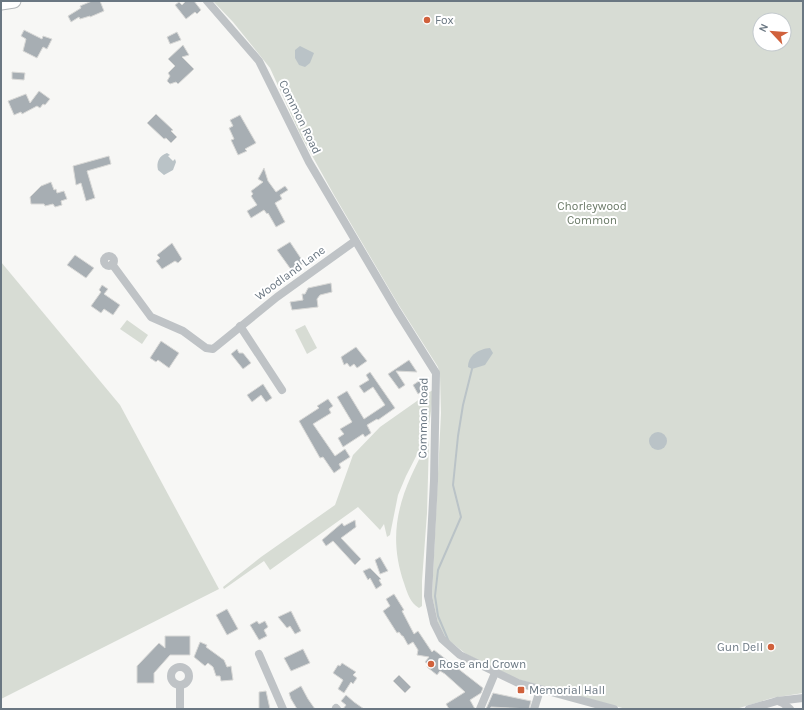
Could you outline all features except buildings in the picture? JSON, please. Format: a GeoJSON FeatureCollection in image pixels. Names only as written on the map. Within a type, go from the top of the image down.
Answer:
{"type":"FeatureCollection","features":[{"type":"Feature","properties":{"kind":"main road"},"geometry":{"type":"LineString","coordinates":[[1,3],[14,1]]}},
{"type":"Feature","properties":{"kind":"street","name":"Common Road"},"geometry":{"type":"LineString","coordinates":[[207,1],[259,61],[309,162],[355,241],[436,373],[434,481],[428,596],[434,623],[442,639],[451,649],[460,655],[495,673],[540,690],[598,707],[614,709]]}},
{"type":"Feature","properties":{"kind":"street","name":"Woodland Lane"},"geometry":{"type":"LineString","coordinates":[[112,264],[151,317],[183,331],[206,348],[213,348],[277,297],[355,241]]}},
{"type":"Feature","properties":{"kind":"street"},"geometry":{"type":"LineString","coordinates":[[240,326],[282,390]]}},
{"type":"Feature","properties":{"kind":"street"},"geometry":{"type":"LineString","coordinates":[[259,654],[283,709]]}},
{"type":"Feature","properties":{"kind":"street"},"geometry":{"type":"LineString","coordinates":[[480,709],[495,673]]}},
{"type":"Feature","properties":{"kind":"street"},"geometry":{"type":"LineString","coordinates":[[180,685],[180,709]]}},
{"type":"Feature","properties":{"kind":"street"},"geometry":{"type":"LineString","coordinates":[[534,709],[540,690]]}},
{"type":"Feature","properties":{"kind":"street"},"geometry":{"type":"LineString","coordinates":[[749,709],[778,701],[803,698]]}},
{"type":"Feature","properties":{"kind":"street"},"geometry":{"type":"LineString","coordinates":[[778,701],[790,709]]}},
{"type":"Feature","properties":{"kind":"green space","name":"Chorleywood Common"},"geometry":{"type":"Polygon","coordinates":[[[213,1],[803,1],[803,693],[772,698],[736,709],[626,709],[517,679],[466,654],[446,638],[438,623],[432,596],[441,413],[440,376],[438,367],[398,304],[334,195],[300,134],[270,68],[233,22],[213,1]]]}},
{"type":"Feature","properties":{"kind":"green space"},"geometry":{"type":"Polygon","coordinates":[[[1,262],[120,405],[219,589],[1,699],[1,262]]]}},
{"type":"Feature","properties":{"kind":"green space"},"geometry":{"type":"Polygon","coordinates":[[[127,320],[148,335],[142,344],[120,329],[127,320]]]}},
{"type":"Feature","properties":{"kind":"green space"},"geometry":{"type":"Polygon","coordinates":[[[305,325],[317,348],[307,354],[295,330],[305,325]]]}},
{"type":"Feature","properties":{"kind":"green space"},"geometry":{"type":"Polygon","coordinates":[[[434,389],[428,433],[398,495],[390,535],[387,537],[384,524],[380,530],[358,507],[270,570],[264,561],[224,589],[223,587],[261,557],[335,505],[353,455],[380,427],[434,389]]]}},
{"type":"Feature","properties":{"kind":"green space"},"geometry":{"type":"Polygon","coordinates":[[[429,441],[422,606],[419,608],[411,600],[404,583],[396,544],[397,526],[400,509],[411,475],[429,441]]]}},
{"type":"Feature","properties":{"kind":"shaded area"},"geometry":{"type":"Polygon","coordinates":[[[300,46],[314,53],[310,63],[305,67],[299,65],[295,58],[295,50],[300,46]]]}},
{"type":"Feature","properties":{"kind":"shaded area"},"geometry":{"type":"Polygon","coordinates":[[[167,153],[173,161],[175,159],[176,162],[173,170],[164,175],[158,170],[157,164],[160,158],[167,153]]]}},
{"type":"Feature","properties":{"kind":"shaded area"},"geometry":{"type":"Polygon","coordinates":[[[490,348],[493,353],[485,365],[472,369],[468,367],[470,359],[475,353],[490,348]]]}},
{"type":"Feature","properties":{"kind":"shaded area"},"geometry":{"type":"Polygon","coordinates":[[[658,432],[664,435],[667,441],[664,447],[658,450],[652,447],[649,441],[652,435],[658,432]]]}},
{"type":"Feature","properties":{"kind":"waterway"},"geometry":{"type":"LineString","coordinates":[[449,642],[438,616],[435,596],[438,570],[461,517],[453,485],[463,405],[472,369]]}},
{"type":"Feature","properties":{"kind":"place","name":"Fox"},"geometry":{"type":"Point","coordinates":[427,20]}},
{"type":"Feature","properties":{"kind":"place","name":"Gun Dell"},"geometry":{"type":"Point","coordinates":[771,647]}},
{"type":"Feature","properties":{"kind":"place","name":"Rose and Crown"},"geometry":{"type":"Point","coordinates":[431,664]}},
{"type":"Feature","properties":{"kind":"place","name":"Memorial Hall"},"geometry":{"type":"Point","coordinates":[521,690]}}]}
